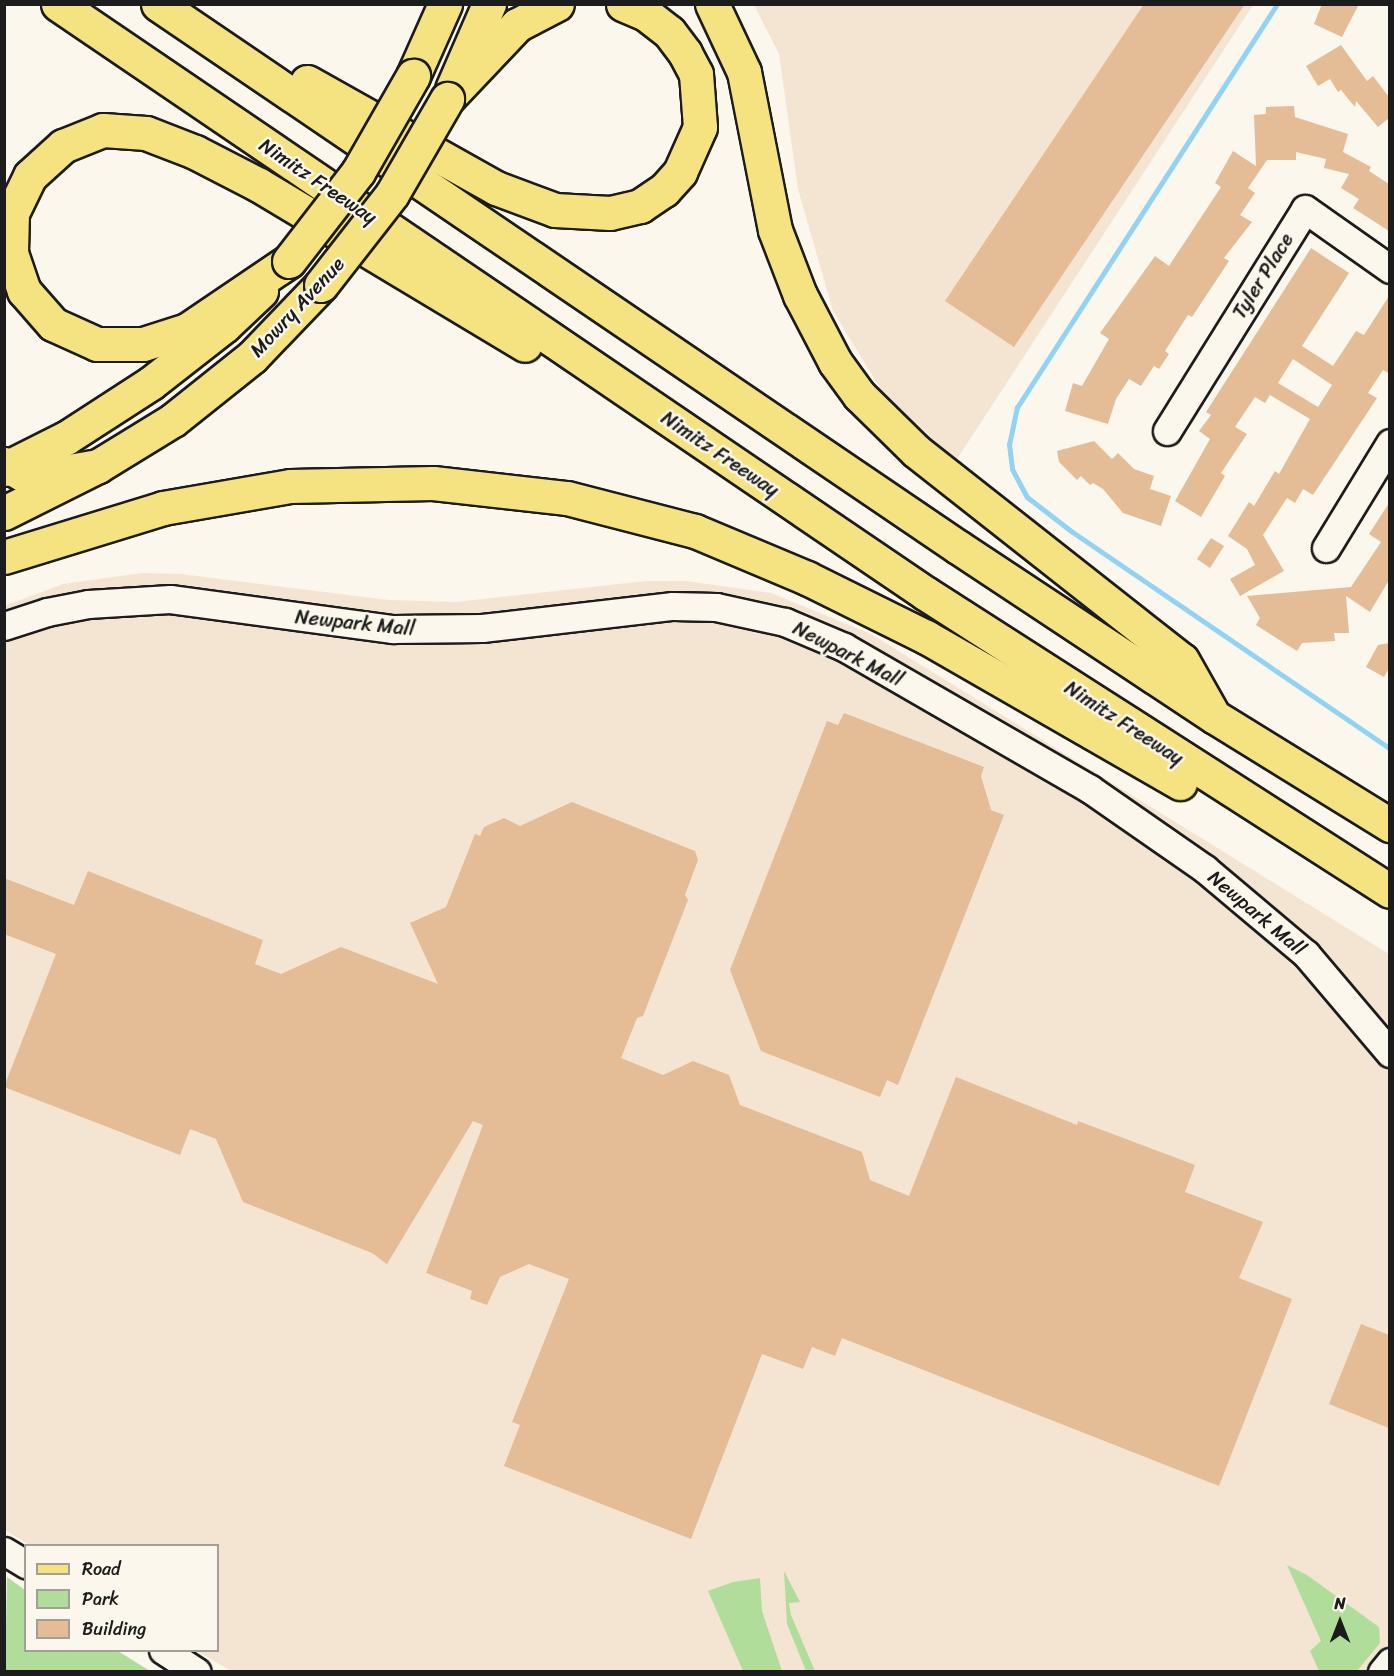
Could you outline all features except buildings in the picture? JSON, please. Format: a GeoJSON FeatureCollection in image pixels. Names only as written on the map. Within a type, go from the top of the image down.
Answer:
{"type":"FeatureCollection","features":[{"type":"Feature","properties":{"kind":"main road","name":"Nimitz Freeway"},"geometry":{"type":"LineString","coordinates":[[58,4],[748,473],[1111,716],[1389,891]]}},
{"type":"Feature","properties":{"kind":"main road"},"geometry":{"type":"LineString","coordinates":[[158,4],[1215,717],[1389,825]]}},
{"type":"Feature","properties":{"kind":"main road"},"geometry":{"type":"LineString","coordinates":[[171,4],[480,179],[555,210],[583,215],[610,213],[640,206],[664,190],[680,172],[700,127],[696,75],[685,53],[669,32],[646,14],[623,4]]}},
{"type":"Feature","properties":{"kind":"main road","name":"Mowry Avenue"},"geometry":{"type":"LineString","coordinates":[[6,467],[66,438],[151,383],[224,326],[289,261],[358,172],[413,76],[445,4]]}},
{"type":"Feature","properties":{"kind":"main road","name":"Mowry Avenue"},"geometry":{"type":"LineString","coordinates":[[4,513],[137,444],[212,390],[252,357],[321,285],[392,194],[447,99],[489,4]]}},
{"type":"Feature","properties":{"kind":"main road"},"geometry":{"type":"LineString","coordinates":[[447,99],[516,25],[557,4]]}},
{"type":"Feature","properties":{"kind":"main road"},"geometry":{"type":"LineString","coordinates":[[712,4],[744,72],[775,230],[800,295],[835,362],[859,395],[915,451],[1182,660],[1215,717]]}},
{"type":"Feature","properties":{"kind":"main road"},"geometry":{"type":"LineString","coordinates":[[289,261],[187,330],[144,344],[97,344],[52,324],[24,291],[11,253],[12,213],[30,176],[63,146],[83,136],[125,130],[171,141],[259,185],[431,291],[748,473]]}},
{"type":"Feature","properties":{"kind":"main road"},"geometry":{"type":"LineString","coordinates":[[6,467],[40,476],[98,466]]}},
{"type":"Feature","properties":{"kind":"main road"},"geometry":{"type":"LineString","coordinates":[[4,557],[163,508],[290,486],[384,482],[464,484],[529,492],[617,508],[735,547],[884,615],[1098,739],[1389,897]]}},
{"type":"Feature","properties":{"kind":"street","name":"Tyler Place"},"geometry":{"type":"LineString","coordinates":[[1167,431],[1305,209],[1389,269]]}},
{"type":"Feature","properties":{"kind":"street"},"geometry":{"type":"LineString","coordinates":[[1326,548],[1389,443]]}},
{"type":"Feature","properties":{"kind":"street","name":"Newpark Mall"},"geometry":{"type":"LineString","coordinates":[[4,626],[46,612],[88,604],[160,599],[215,603],[305,620],[393,629],[482,628],[673,606],[716,607],[785,622],[844,647],[1090,789],[1205,869],[1306,954],[1389,1053]]}},
{"type":"Feature","properties":{"kind":"street"},"geometry":{"type":"LineString","coordinates":[[167,1652],[197,1671]]}},
{"type":"Feature","properties":{"kind":"street"},"geometry":{"type":"LineString","coordinates":[[1382,1671],[1389,1662]]}},
{"type":"Feature","properties":{"kind":"shaded area"},"geometry":{"type":"Polygon","coordinates":[[[754,5],[1253,5],[955,462],[889,403],[833,311],[798,189],[779,54],[754,5]]]}},
{"type":"Feature","properties":{"kind":"shaded area"},"geometry":{"type":"Polygon","coordinates":[[[142,573],[181,574],[389,600],[456,602],[646,581],[686,581],[771,593],[871,634],[1389,954],[1389,1671],[231,1671],[199,1652],[219,1652],[219,1544],[27,1544],[5,1530],[4,606],[63,584],[142,573]]]}},
{"type":"Feature","properties":{"kind":"green space"},"geometry":{"type":"Polygon","coordinates":[[[1287,1565],[1307,1575],[1379,1627],[1380,1643],[1357,1671],[1319,1671],[1310,1651],[1321,1641],[1287,1565]]]}},
{"type":"Feature","properties":{"kind":"green space"},"geometry":{"type":"Polygon","coordinates":[[[784,1571],[800,1602],[789,1603],[791,1615],[815,1671],[806,1671],[787,1624],[784,1571]]]}},
{"type":"Feature","properties":{"kind":"green space"},"geometry":{"type":"Polygon","coordinates":[[[7,1577],[24,1589],[24,1652],[120,1652],[150,1671],[5,1671],[7,1577]]]}},
{"type":"Feature","properties":{"kind":"green space"},"geometry":{"type":"Polygon","coordinates":[[[760,1578],[762,1611],[782,1671],[743,1671],[708,1591],[733,1582],[760,1578]]]}},
{"type":"Feature","properties":{"kind":"waterway"},"geometry":{"type":"LineString","coordinates":[[1277,4],[1017,407],[1009,444],[1012,469],[1027,497],[1071,531],[1390,749]]}}]}
